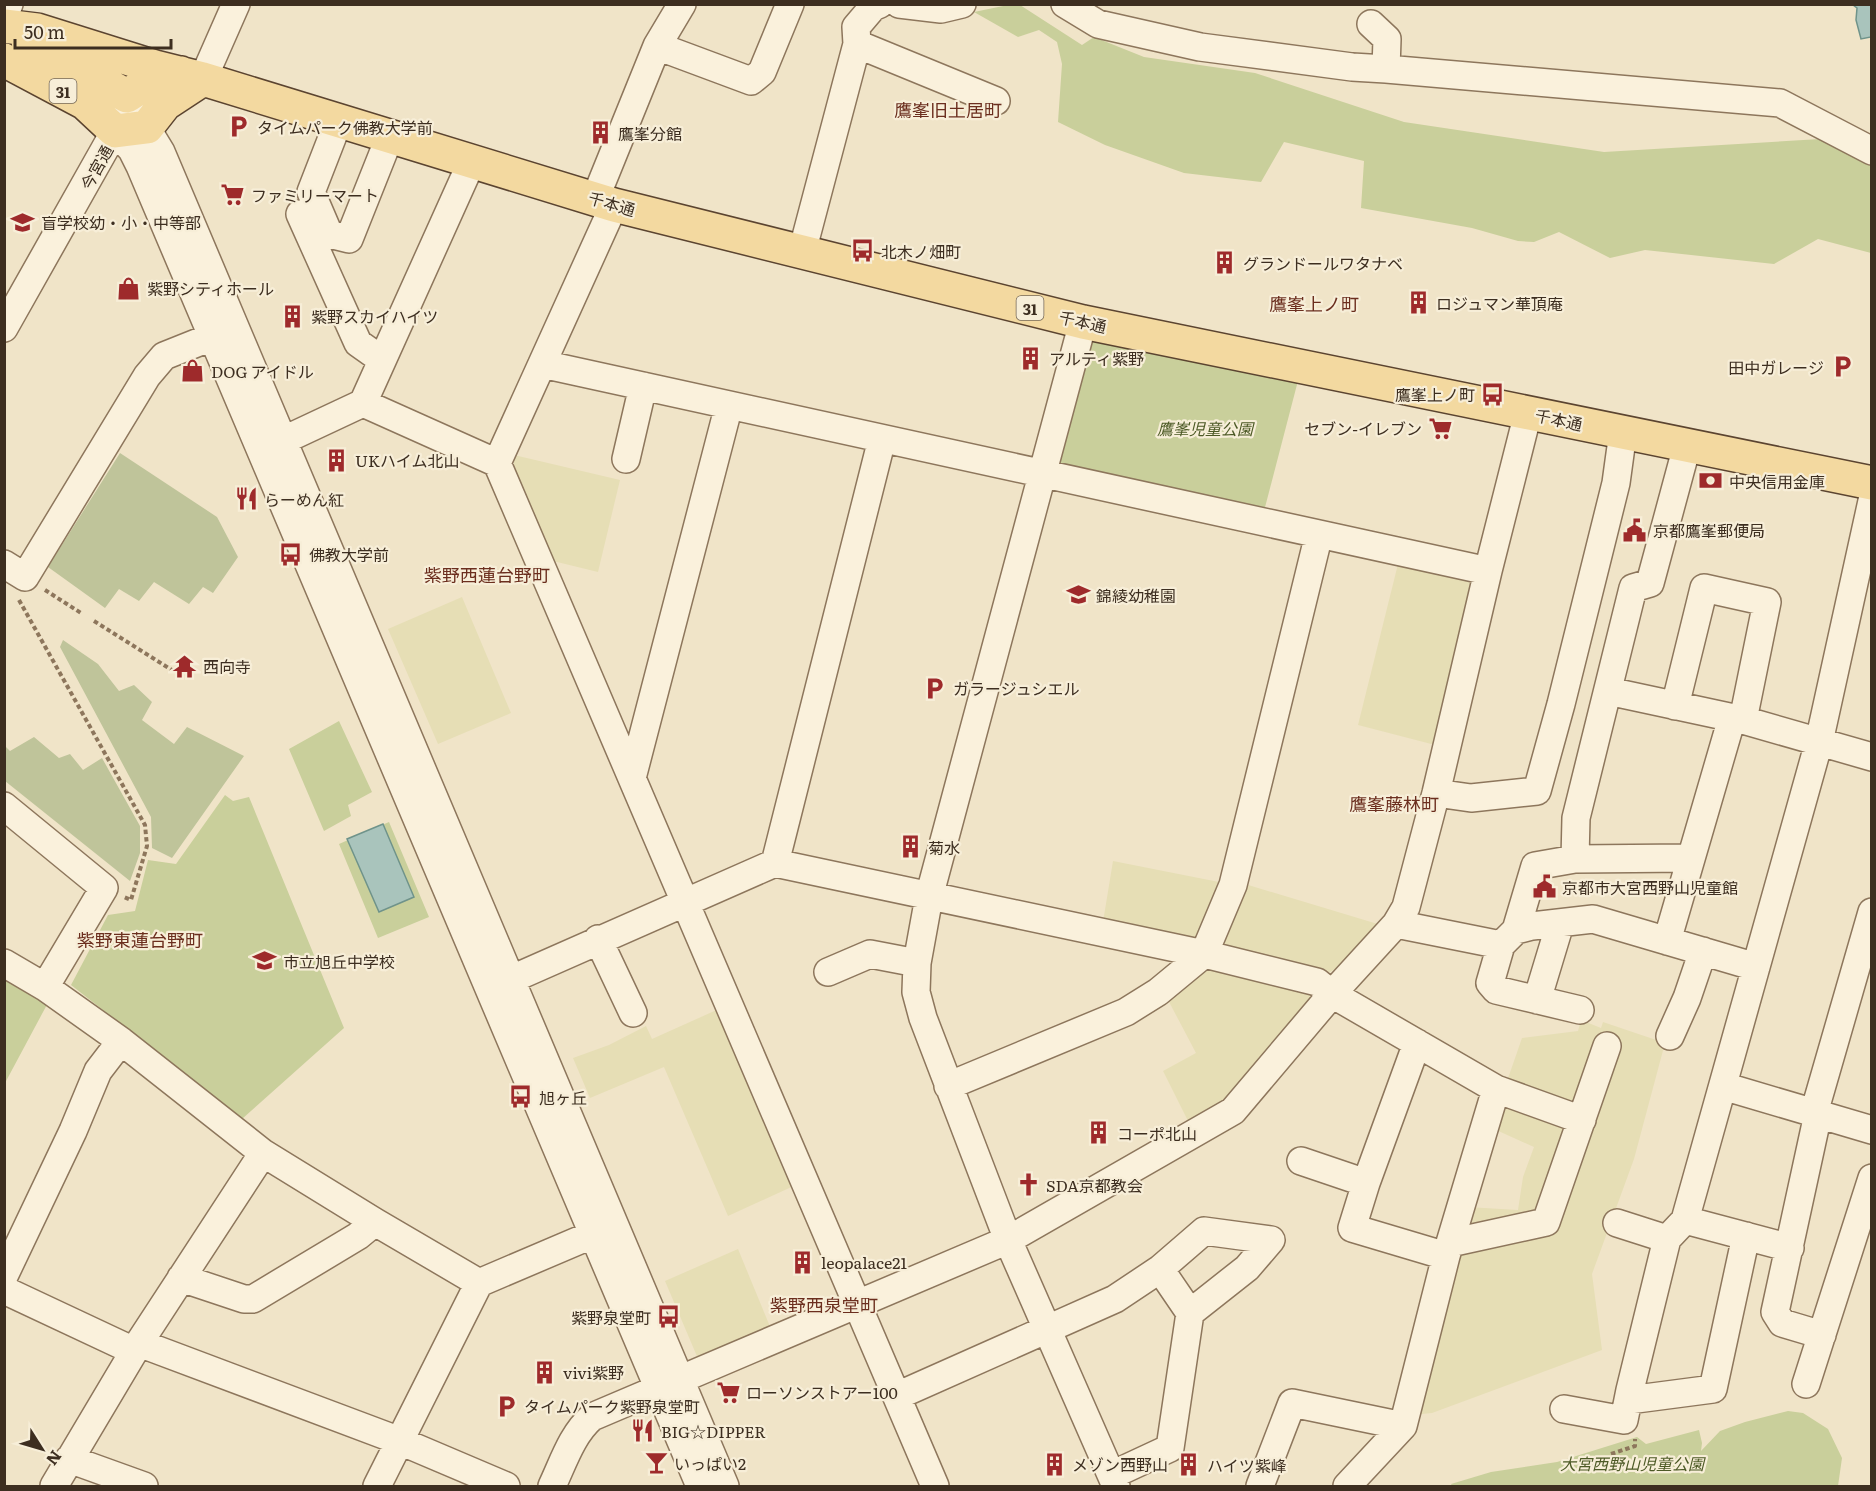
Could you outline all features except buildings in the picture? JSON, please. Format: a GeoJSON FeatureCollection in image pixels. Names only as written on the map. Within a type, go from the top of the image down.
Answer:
{"type":"FeatureCollection","features":[{"type":"Feature","properties":{"kind":"main road","name":"31"},"geometry":{"type":"LineString","coordinates":[[4,27],[37,30],[155,67],[192,76]]}},
{"type":"Feature","properties":{"kind":"main road","name":"31"},"geometry":{"type":"LineString","coordinates":[[4,27],[127,96]]}},
{"type":"Feature","properties":{"kind":"main road","name":"31"},"geometry":{"type":"LineString","coordinates":[[4,60],[131,129]]}},
{"type":"Feature","properties":{"kind":"main road"},"geometry":{"type":"LineString","coordinates":[[127,96],[152,81],[192,76]]}},
{"type":"Feature","properties":{"kind":"main road"},"geometry":{"type":"LineString","coordinates":[[131,129],[165,104],[192,76]]}},
{"type":"Feature","properties":{"kind":"main road","name":"千本通"},"geometry":{"type":"LineString","coordinates":[[192,76],[605,202],[1083,322],[1872,483]]}},
{"type":"Feature","properties":{"kind":"street"},"geometry":{"type":"LineString","coordinates":[[4,16],[9,4]]}},
{"type":"Feature","properties":{"kind":"street"},"geometry":{"type":"LineString","coordinates":[[192,76],[236,4]]}},
{"type":"Feature","properties":{"kind":"street"},"geometry":{"type":"LineString","coordinates":[[497,463],[542,364],[605,202],[657,46],[682,4]]}},
{"type":"Feature","properties":{"kind":"street"},"geometry":{"type":"LineString","coordinates":[[657,46],[751,81],[762,72],[790,4]]}},
{"type":"Feature","properties":{"kind":"street"},"geometry":{"type":"LineString","coordinates":[[802,252],[858,44],[856,27],[881,5],[941,9],[962,4]]}},
{"type":"Feature","properties":{"kind":"street"},"geometry":{"type":"LineString","coordinates":[[1065,4],[1098,24],[1200,46],[1352,67],[1780,103],[1872,151]]}},
{"type":"Feature","properties":{"kind":"street"},"geometry":{"type":"LineString","coordinates":[[1371,24],[1387,39],[1386,69]]}},
{"type":"Feature","properties":{"kind":"street"},"geometry":{"type":"LineString","coordinates":[[858,44],[996,101]]}},
{"type":"Feature","properties":{"kind":"street"},"geometry":{"type":"LineString","coordinates":[[127,96],[131,129],[161,152],[224,332],[669,1384],[725,1486]]}},
{"type":"Feature","properties":{"kind":"street"},"geometry":{"type":"LineString","coordinates":[[339,120],[311,192],[329,234],[349,239],[390,136]]}},
{"type":"Feature","properties":{"kind":"street","name":"今宮通"},"geometry":{"type":"LineString","coordinates":[[4,328],[131,129]]}},
{"type":"Feature","properties":{"kind":"street"},"geometry":{"type":"LineString","coordinates":[[272,446],[363,403],[472,161]]}},
{"type":"Feature","properties":{"kind":"street"},"geometry":{"type":"LineString","coordinates":[[300,214],[358,343],[382,360]]}},
{"type":"Feature","properties":{"kind":"street"},"geometry":{"type":"LineString","coordinates":[[1083,322],[929,897],[917,963],[916,992],[948,1086],[1008,1240],[1114,1481],[1170,1448],[1190,1313],[1160,1269]]}},
{"type":"Feature","properties":{"kind":"street"},"geometry":{"type":"LineString","coordinates":[[15,571],[147,376],[164,356],[224,332]]}},
{"type":"Feature","properties":{"kind":"street"},"geometry":{"type":"LineString","coordinates":[[542,364],[1488,571]]}},
{"type":"Feature","properties":{"kind":"street"},"geometry":{"type":"LineString","coordinates":[[626,459],[643,386]]}},
{"type":"Feature","properties":{"kind":"street"},"geometry":{"type":"LineString","coordinates":[[363,403],[497,463],[935,1486]]}},
{"type":"Feature","properties":{"kind":"street"},"geometry":{"type":"LineString","coordinates":[[632,778],[729,405]]}},
{"type":"Feature","properties":{"kind":"street"},"geometry":{"type":"LineString","coordinates":[[552,1486],[583,1425],[592,1418],[1008,1240],[1233,1111],[1332,994],[1396,924],[1406,907],[1528,413]]}},
{"type":"Feature","properties":{"kind":"street"},"geometry":{"type":"LineString","coordinates":[[1436,793],[1471,798],[1537,791],[1616,483],[1623,432]]}},
{"type":"Feature","properties":{"kind":"street"},"geometry":{"type":"LineString","coordinates":[[775,863],[882,438]]}},
{"type":"Feature","properties":{"kind":"street"},"geometry":{"type":"LineString","coordinates":[[1575,859],[1576,818],[1634,588],[1650,583],[1687,446]]}},
{"type":"Feature","properties":{"kind":"street"},"geometry":{"type":"LineString","coordinates":[[1564,1409],[1624,1420],[1630,1390],[1676,1230],[1723,1086],[1819,742],[1872,501]]}},
{"type":"Feature","properties":{"kind":"street"},"geometry":{"type":"LineString","coordinates":[[948,1086],[1126,1012],[1158,992],[1204,954],[1233,885],[1319,534]]}},
{"type":"Feature","properties":{"kind":"street"},"geometry":{"type":"LineString","coordinates":[[1667,941],[1690,858],[1737,719],[1767,602],[1704,588],[1675,706]]}},
{"type":"Feature","properties":{"kind":"street"},"geometry":{"type":"LineString","coordinates":[[1561,704],[1675,706],[1737,719],[1872,758]]}},
{"type":"Feature","properties":{"kind":"street"},"geometry":{"type":"LineString","coordinates":[[4,806],[104,888],[45,987]]}},
{"type":"Feature","properties":{"kind":"street"},"geometry":{"type":"LineString","coordinates":[[1580,1010],[1496,990],[1490,983],[1535,866],[1575,859],[1690,858]]}},
{"type":"Feature","properties":{"kind":"street"},"geometry":{"type":"LineString","coordinates":[[500,984],[775,863],[1204,954],[1317,982],[1332,994],[1496,1089],[1582,1120]]}},
{"type":"Feature","properties":{"kind":"street"},"geometry":{"type":"LineString","coordinates":[[1822,1335],[1782,1323],[1775,1312],[1816,1114],[1872,912]]}},
{"type":"Feature","properties":{"kind":"street"},"geometry":{"type":"LineString","coordinates":[[1396,924],[1509,937],[1532,926],[1593,919],[1756,967]]}},
{"type":"Feature","properties":{"kind":"street"},"geometry":{"type":"LineString","coordinates":[[1537,1000],[1560,924]]}},
{"type":"Feature","properties":{"kind":"street"},"geometry":{"type":"LineString","coordinates":[[598,939],[633,1013]]}},
{"type":"Feature","properties":{"kind":"street"},"geometry":{"type":"LineString","coordinates":[[1670,1036],[1687,999],[1703,951]]}},
{"type":"Feature","properties":{"kind":"street"},"geometry":{"type":"LineString","coordinates":[[828,972],[870,954],[917,963]]}},
{"type":"Feature","properties":{"kind":"street"},"geometry":{"type":"LineString","coordinates":[[4,963],[45,987],[121,1041],[264,1153],[479,1283]]}},
{"type":"Feature","properties":{"kind":"street"},"geometry":{"type":"LineString","coordinates":[[4,1276],[73,1131],[98,1071],[121,1041]]}},
{"type":"Feature","properties":{"kind":"street"},"geometry":{"type":"LineString","coordinates":[[1417,1044],[1352,1228],[1448,1250],[1546,1222],[1607,1046]]}},
{"type":"Feature","properties":{"kind":"street"},"geometry":{"type":"LineString","coordinates":[[1723,1086],[1872,1130]]}},
{"type":"Feature","properties":{"kind":"street"},"geometry":{"type":"LineString","coordinates":[[1347,1486],[1403,1426],[1448,1250],[1496,1089]]}},
{"type":"Feature","properties":{"kind":"street"},"geometry":{"type":"LineString","coordinates":[[54,1486],[137,1347],[264,1153]]}},
{"type":"Feature","properties":{"kind":"street"},"geometry":{"type":"LineString","coordinates":[[1301,1161],[1366,1183]]}},
{"type":"Feature","properties":{"kind":"street"},"geometry":{"type":"LineString","coordinates":[[1806,1384],[1872,1178]]}},
{"type":"Feature","properties":{"kind":"street"},"geometry":{"type":"LineString","coordinates":[[181,1278],[244,1299],[253,1299],[358,1236],[375,1222]]}},
{"type":"Feature","properties":{"kind":"street"},"geometry":{"type":"LineString","coordinates":[[1617,1223],[1746,1236],[1790,1248]]}},
{"type":"Feature","properties":{"kind":"street"},"geometry":{"type":"LineString","coordinates":[[377,1486],[479,1283],[604,1230]]}},
{"type":"Feature","properties":{"kind":"street"},"geometry":{"type":"LineString","coordinates":[[897,1396],[1115,1299],[1160,1269],[1204,1231],[1271,1240],[1247,1268],[1190,1313]]}},
{"type":"Feature","properties":{"kind":"street"},"geometry":{"type":"LineString","coordinates":[[1629,1400],[1713,1389],[1746,1236]]}},
{"type":"Feature","properties":{"kind":"street"},"geometry":{"type":"LineString","coordinates":[[4,1290],[137,1347],[400,1441],[506,1486]]}},
{"type":"Feature","properties":{"kind":"street"},"geometry":{"type":"LineString","coordinates":[[669,1384],[700,1486]]}},
{"type":"Feature","properties":{"kind":"street"},"geometry":{"type":"LineString","coordinates":[[1260,1486],[1292,1403],[1403,1426]]}},
{"type":"Feature","properties":{"kind":"street"},"geometry":{"type":"LineString","coordinates":[[69,1459],[144,1486]]}},
{"type":"Feature","properties":{"kind":"path"},"geometry":{"type":"LineString","coordinates":[[15,571],[81,613]]}},
{"type":"Feature","properties":{"kind":"path"},"geometry":{"type":"LineString","coordinates":[[15,571],[16,594],[145,825],[147,846],[130,900],[104,888]]}},
{"type":"Feature","properties":{"kind":"path"},"geometry":{"type":"LineString","coordinates":[[94,621],[183,677]]}},
{"type":"Feature","properties":{"kind":"shaded area"},"geometry":{"type":"Polygon","coordinates":[[[514,455],[620,480],[598,572],[553,561],[514,470],[514,455]]]}},
{"type":"Feature","properties":{"kind":"shaded area"},"geometry":{"type":"Polygon","coordinates":[[[1399,560],[1470,576],[1477,588],[1439,746],[1358,725],[1399,560]]]}},
{"type":"Feature","properties":{"kind":"shaded area"},"geometry":{"type":"Polygon","coordinates":[[[462,597],[511,713],[438,744],[388,629],[462,597]]]}},
{"type":"Feature","properties":{"kind":"shaded area"},"geometry":{"type":"Polygon","coordinates":[[[1113,861],[1224,883],[1203,936],[1191,943],[1103,922],[1113,861]]]}},
{"type":"Feature","properties":{"kind":"shaded area"},"geometry":{"type":"Polygon","coordinates":[[[1245,884],[1381,925],[1343,964],[1330,972],[1318,974],[1219,944],[1245,884]]]}},
{"type":"Feature","properties":{"kind":"shaded area"},"geometry":{"type":"Polygon","coordinates":[[[1210,966],[1314,991],[1318,997],[1224,1106],[1190,1125],[1163,1071],[1196,1053],[1167,998],[1210,966]]]}},
{"type":"Feature","properties":{"kind":"shaded area"},"geometry":{"type":"Polygon","coordinates":[[[721,1008],[798,1184],[728,1216],[664,1067],[590,1098],[573,1058],[609,1045],[646,1026],[652,1039],[721,1008]]]}},
{"type":"Feature","properties":{"kind":"shaded area"},"geometry":{"type":"Polygon","coordinates":[[[1581,1020],[1601,1028],[1603,1022],[1665,1043],[1634,1159],[1592,1274],[1602,1350],[1432,1413],[1412,1415],[1467,1207],[1518,1210],[1523,1177],[1534,1147],[1494,1129],[1505,1087],[1522,1038],[1578,1031],[1581,1020]]]}},
{"type":"Feature","properties":{"kind":"shaded area"},"geometry":{"type":"Polygon","coordinates":[[[738,1249],[771,1329],[699,1361],[665,1281],[738,1249]]]}},
{"type":"Feature","properties":{"kind":"green space"},"geometry":{"type":"Polygon","coordinates":[[[1008,5],[1020,5],[1082,45],[1094,37],[1144,57],[1255,73],[1404,122],[1604,152],[1871,136],[1871,253],[1818,239],[1774,264],[1645,250],[1610,258],[1559,232],[1534,242],[1518,241],[1472,228],[1361,208],[1364,161],[1284,142],[1261,182],[1184,173],[1105,145],[1058,122],[1062,64],[1057,42],[1039,30],[1018,37],[974,12],[1008,5]]]}},
{"type":"Feature","properties":{"kind":"green space","name":"鷹峯児童公園"},"geometry":{"type":"Polygon","coordinates":[[[1102,331],[1300,373],[1263,515],[1057,466],[1089,341],[1102,331]]]}},
{"type":"Feature","properties":{"kind":"green space"},"geometry":{"type":"Polygon","coordinates":[[[120,453],[217,517],[238,557],[213,593],[203,587],[189,604],[154,582],[139,601],[119,589],[105,608],[48,567],[120,453]]]}},
{"type":"Feature","properties":{"kind":"green space"},"geometry":{"type":"Polygon","coordinates":[[[63,640],[98,664],[119,691],[134,685],[152,702],[142,720],[174,744],[187,727],[244,756],[172,858],[152,848],[151,817],[60,647],[63,640]]]}},
{"type":"Feature","properties":{"kind":"green space"},"geometry":{"type":"Polygon","coordinates":[[[339,721],[372,792],[348,805],[351,816],[324,831],[289,749],[339,721]]]}},
{"type":"Feature","properties":{"kind":"green space"},"geometry":{"type":"Polygon","coordinates":[[[34,737],[59,758],[70,754],[83,770],[102,758],[140,826],[140,853],[130,881],[5,781],[5,746],[10,751],[34,737]]]}},
{"type":"Feature","properties":{"kind":"green space"},"geometry":{"type":"Polygon","coordinates":[[[225,795],[233,801],[249,797],[344,1028],[242,1119],[71,985],[108,915],[135,911],[148,860],[176,864],[225,795]]]}},
{"type":"Feature","properties":{"kind":"green space"},"geometry":{"type":"Polygon","coordinates":[[[389,822],[429,917],[378,938],[339,844],[389,822]]]}},
{"type":"Feature","properties":{"kind":"green space"},"geometry":{"type":"Polygon","coordinates":[[[5,973],[50,999],[5,1083],[5,973]]]}},
{"type":"Feature","properties":{"kind":"green space","name":"大宮西野山児童公園"},"geometry":{"type":"Polygon","coordinates":[[[1788,1411],[1803,1413],[1828,1429],[1842,1458],[1838,1486],[1452,1486],[1451,1484],[1491,1472],[1557,1462],[1637,1437],[1646,1444],[1699,1430],[1701,1451],[1720,1431],[1788,1411]]]}},
{"type":"Feature","properties":{"kind":"water"},"geometry":{"type":"Polygon","coordinates":[[[1853,5],[1871,5],[1871,37],[1861,39],[1856,20],[1857,8],[1853,5]]]}},
{"type":"Feature","properties":{"kind":"water"},"geometry":{"type":"Polygon","coordinates":[[[383,824],[414,897],[379,912],[347,839],[383,824]]]}},
{"type":"Feature","properties":{"kind":"place","name":"タイムパーク佛教大学前"},"geometry":{"type":"Point","coordinates":[239,127]}},
{"type":"Feature","properties":{"kind":"place","name":"鷹峯分館"},"geometry":{"type":"Point","coordinates":[600,133]}},
{"type":"Feature","properties":{"kind":"place","name":"ファミリーマート"},"geometry":{"type":"Point","coordinates":[233,195]}},
{"type":"Feature","properties":{"kind":"place","name":"盲学校幼・小・中等部"},"geometry":{"type":"Point","coordinates":[23,222]}},
{"type":"Feature","properties":{"kind":"place","name":"北木ノ畑町"},"geometry":{"type":"Point","coordinates":[863,251]}},
{"type":"Feature","properties":{"kind":"place","name":"グランドールワタナベ"},"geometry":{"type":"Point","coordinates":[1225,263]}},
{"type":"Feature","properties":{"kind":"place","name":"紫野シティホール"},"geometry":{"type":"Point","coordinates":[129,288]}},
{"type":"Feature","properties":{"kind":"place","name":"ロジュマン華頂庵"},"geometry":{"type":"Point","coordinates":[1418,303]}},
{"type":"Feature","properties":{"kind":"place","name":"紫野スカイハイツ"},"geometry":{"type":"Point","coordinates":[293,316]}},
{"type":"Feature","properties":{"kind":"place","name":"アルティ紫野"},"geometry":{"type":"Point","coordinates":[1031,358]}},
{"type":"Feature","properties":{"kind":"place","name":"田中ガレージ"},"geometry":{"type":"Point","coordinates":[1842,367]}},
{"type":"Feature","properties":{"kind":"place","name":"DOG アイドル"},"geometry":{"type":"Point","coordinates":[193,371]}},
{"type":"Feature","properties":{"kind":"place","name":"鷹峯上ノ町"},"geometry":{"type":"Point","coordinates":[1493,394]}},
{"type":"Feature","properties":{"kind":"place","name":"セブン-イレブン"},"geometry":{"type":"Point","coordinates":[1440,428]}},
{"type":"Feature","properties":{"kind":"place","name":"UKハイム北山"},"geometry":{"type":"Point","coordinates":[337,460]}},
{"type":"Feature","properties":{"kind":"place","name":"中央信用金庫"},"geometry":{"type":"Point","coordinates":[1711,481]}},
{"type":"Feature","properties":{"kind":"place","name":"らーめん紅"},"geometry":{"type":"Point","coordinates":[246,499]}},
{"type":"Feature","properties":{"kind":"place","name":"京都鷹峯郵便局"},"geometry":{"type":"Point","coordinates":[1635,530]}},
{"type":"Feature","properties":{"kind":"place","name":"佛教大学前"},"geometry":{"type":"Point","coordinates":[291,554]}},
{"type":"Feature","properties":{"kind":"place","name":"錦綾幼稚園"},"geometry":{"type":"Point","coordinates":[1078,595]}},
{"type":"Feature","properties":{"kind":"place","name":"西向寺"},"geometry":{"type":"Point","coordinates":[185,666]}},
{"type":"Feature","properties":{"kind":"place","name":"ガラージュシエル"},"geometry":{"type":"Point","coordinates":[935,688]}},
{"type":"Feature","properties":{"kind":"place","name":"菊水"},"geometry":{"type":"Point","coordinates":[910,847]}},
{"type":"Feature","properties":{"kind":"place","name":"京都市大宮西野山児童館"},"geometry":{"type":"Point","coordinates":[1544,887]}},
{"type":"Feature","properties":{"kind":"place","name":"市立旭丘中学校"},"geometry":{"type":"Point","coordinates":[265,961]}},
{"type":"Feature","properties":{"kind":"place","name":"旭ヶ丘"},"geometry":{"type":"Point","coordinates":[521,1097]}},
{"type":"Feature","properties":{"kind":"place","name":"コーポ北山"},"geometry":{"type":"Point","coordinates":[1099,1133]}},
{"type":"Feature","properties":{"kind":"place","name":"SDA京都教会"},"geometry":{"type":"Point","coordinates":[1028,1185]}},
{"type":"Feature","properties":{"kind":"place","name":"leopalace21"},"geometry":{"type":"Point","coordinates":[803,1262]}},
{"type":"Feature","properties":{"kind":"place","name":"紫野泉堂町"},"geometry":{"type":"Point","coordinates":[669,1317]}},
{"type":"Feature","properties":{"kind":"place","name":"vivi紫野"},"geometry":{"type":"Point","coordinates":[545,1372]}},
{"type":"Feature","properties":{"kind":"place","name":"ローソンストアー100"},"geometry":{"type":"Point","coordinates":[728,1392]}},
{"type":"Feature","properties":{"kind":"place","name":"タイムパーク紫野泉堂町"},"geometry":{"type":"Point","coordinates":[506,1406]}},
{"type":"Feature","properties":{"kind":"place","name":"BIG☆DIPPER"},"geometry":{"type":"Point","coordinates":[643,1431]}},
{"type":"Feature","properties":{"kind":"place","name":"いっぱい2"},"geometry":{"type":"Point","coordinates":[656,1463]}},
{"type":"Feature","properties":{"kind":"place","name":"メゾン西野山"},"geometry":{"type":"Point","coordinates":[1054,1464]}},
{"type":"Feature","properties":{"kind":"place","name":"ハイツ紫峰"},"geometry":{"type":"Point","coordinates":[1189,1465]}},
{"type":"Feature","properties":{"kind":"district","name":"鷹峯旧土居町"},"geometry":{"type":"Point","coordinates":[948,109]}},
{"type":"Feature","properties":{"kind":"district","name":"鷹峯上ノ町"},"geometry":{"type":"Point","coordinates":[1314,303]}},
{"type":"Feature","properties":{"kind":"district","name":"紫野西蓮台野町"},"geometry":{"type":"Point","coordinates":[487,574]}},
{"type":"Feature","properties":{"kind":"district","name":"鷹峯藤林町"},"geometry":{"type":"Point","coordinates":[1394,803]}},
{"type":"Feature","properties":{"kind":"district","name":"紫野東蓮台野町"},"geometry":{"type":"Point","coordinates":[140,939]}},
{"type":"Feature","properties":{"kind":"district","name":"紫野西泉堂町"},"geometry":{"type":"Point","coordinates":[824,1304]}}]}
